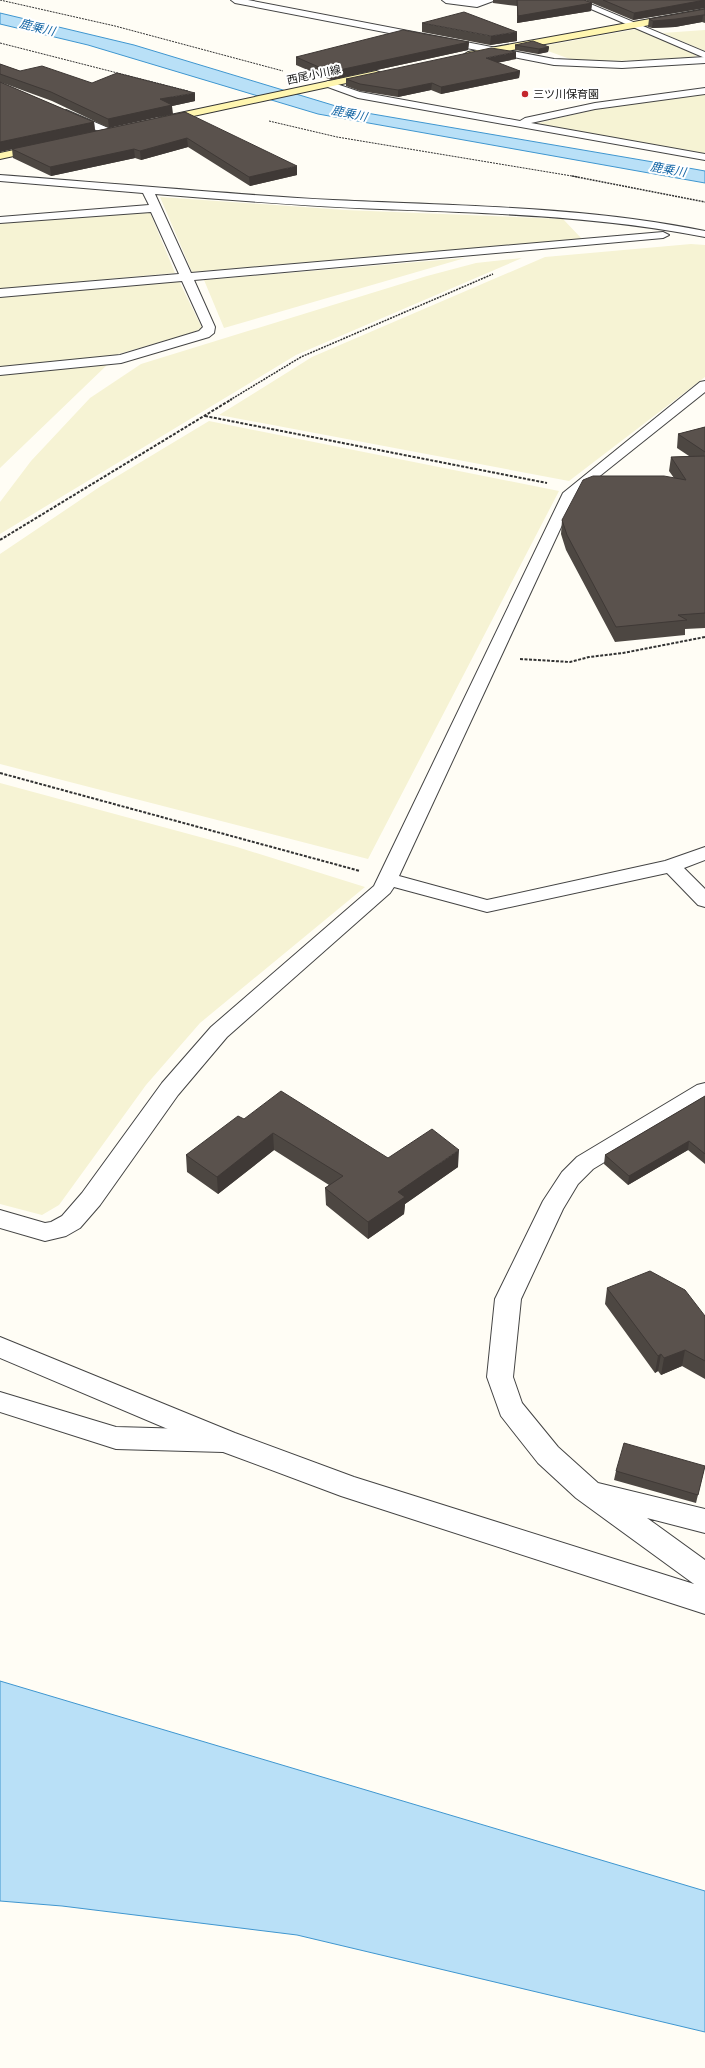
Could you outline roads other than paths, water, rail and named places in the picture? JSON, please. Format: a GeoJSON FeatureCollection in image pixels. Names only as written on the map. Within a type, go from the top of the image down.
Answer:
{"type":"FeatureCollection","features":[{"type":"Feature","properties":{"kind":"main road"},"geometry":{"type":"LineString","coordinates":[[458,57],[489,50],[705,12]]}},
{"type":"Feature","properties":{"kind":"main road","name":"西尾小川線"},"geometry":{"type":"LineString","coordinates":[[154,122],[389,71]]}},
{"type":"Feature","properties":{"kind":"main road"},"geometry":{"type":"LineString","coordinates":[[94,135],[113,131]]}},
{"type":"Feature","properties":{"kind":"main road"},"geometry":{"type":"LineString","coordinates":[[0,156],[51,145]]}},
{"type":"Feature","properties":{"kind":"street"},"geometry":{"type":"LineString","coordinates":[[235,0],[538,60],[592,64],[657,64],[705,60]]}},
{"type":"Feature","properties":{"kind":"street"},"geometry":{"type":"LineString","coordinates":[[446,0],[477,4],[492,0]]}},
{"type":"Feature","properties":{"kind":"street"},"geometry":{"type":"LineString","coordinates":[[574,0],[705,55]]}},
{"type":"Feature","properties":{"kind":"street"},"geometry":{"type":"LineString","coordinates":[[323,85],[358,95],[705,158]]}},
{"type":"Feature","properties":{"kind":"street"},"geometry":{"type":"LineString","coordinates":[[516,124],[595,106],[705,91]]}},
{"type":"Feature","properties":{"kind":"street"},"geometry":{"type":"LineString","coordinates":[[54,107],[113,131]]}},
{"type":"Feature","properties":{"kind":"street"},"geometry":{"type":"LineString","coordinates":[[0,178],[333,203],[554,212],[692,230],[705,234]]}},
{"type":"Feature","properties":{"kind":"street"},"geometry":{"type":"LineString","coordinates":[[0,371],[121,359],[204,334],[209,330],[209,327],[154,208],[147,189]]}},
{"type":"Feature","properties":{"kind":"street"},"geometry":{"type":"LineString","coordinates":[[0,220],[154,208]]}},
{"type":"Feature","properties":{"kind":"street"},"geometry":{"type":"LineString","coordinates":[[0,293],[556,245],[663,235],[692,230]]}},
{"type":"Feature","properties":{"kind":"street"},"geometry":{"type":"LineString","coordinates":[[0,1219],[45,1232],[57,1230],[71,1222],[91,1200],[170,1089],[219,1032],[303,957],[383,889],[570,493],[705,386]]}},
{"type":"Feature","properties":{"kind":"street"},"geometry":{"type":"LineString","coordinates":[[388,879],[487,906],[670,866],[705,854]]}},
{"type":"Feature","properties":{"kind":"street"},"geometry":{"type":"LineString","coordinates":[[670,866],[705,901]]}},
{"type":"Feature","properties":{"kind":"street"},"geometry":{"type":"LineString","coordinates":[[705,1091],[585,1164],[570,1178],[552,1207],[508,1299],[500,1377],[510,1408],[548,1456],[586,1490],[705,1576]]}},
{"type":"Feature","properties":{"kind":"street"},"geometry":{"type":"LineString","coordinates":[[0,1347],[225,1441],[351,1488],[705,1601]]}},
{"type":"Feature","properties":{"kind":"street"},"geometry":{"type":"LineString","coordinates":[[586,1490],[705,1521]]}},
{"type":"Feature","properties":{"kind":"lane"},"geometry":{"type":"LineString","coordinates":[[0,1402],[116,1438],[225,1441]]}},
{"type":"Feature","properties":{"kind":"water","name":"鹿乗川"},"geometry":{"type":"Polygon","coordinates":[[[0,13],[134,45],[349,110],[705,171],[705,183],[318,114],[88,45],[0,24],[0,13]]]}},
{"type":"Feature","properties":{"kind":"water"},"geometry":{"type":"Polygon","coordinates":[[[0,1681],[705,1891],[705,2032],[297,1935],[62,1906],[0,1901],[0,1681]]]}},
{"type":"Feature","properties":{"kind":"place","name":"三ツ川保育園"},"geometry":{"type":"Point","coordinates":[525,94]}}]}
